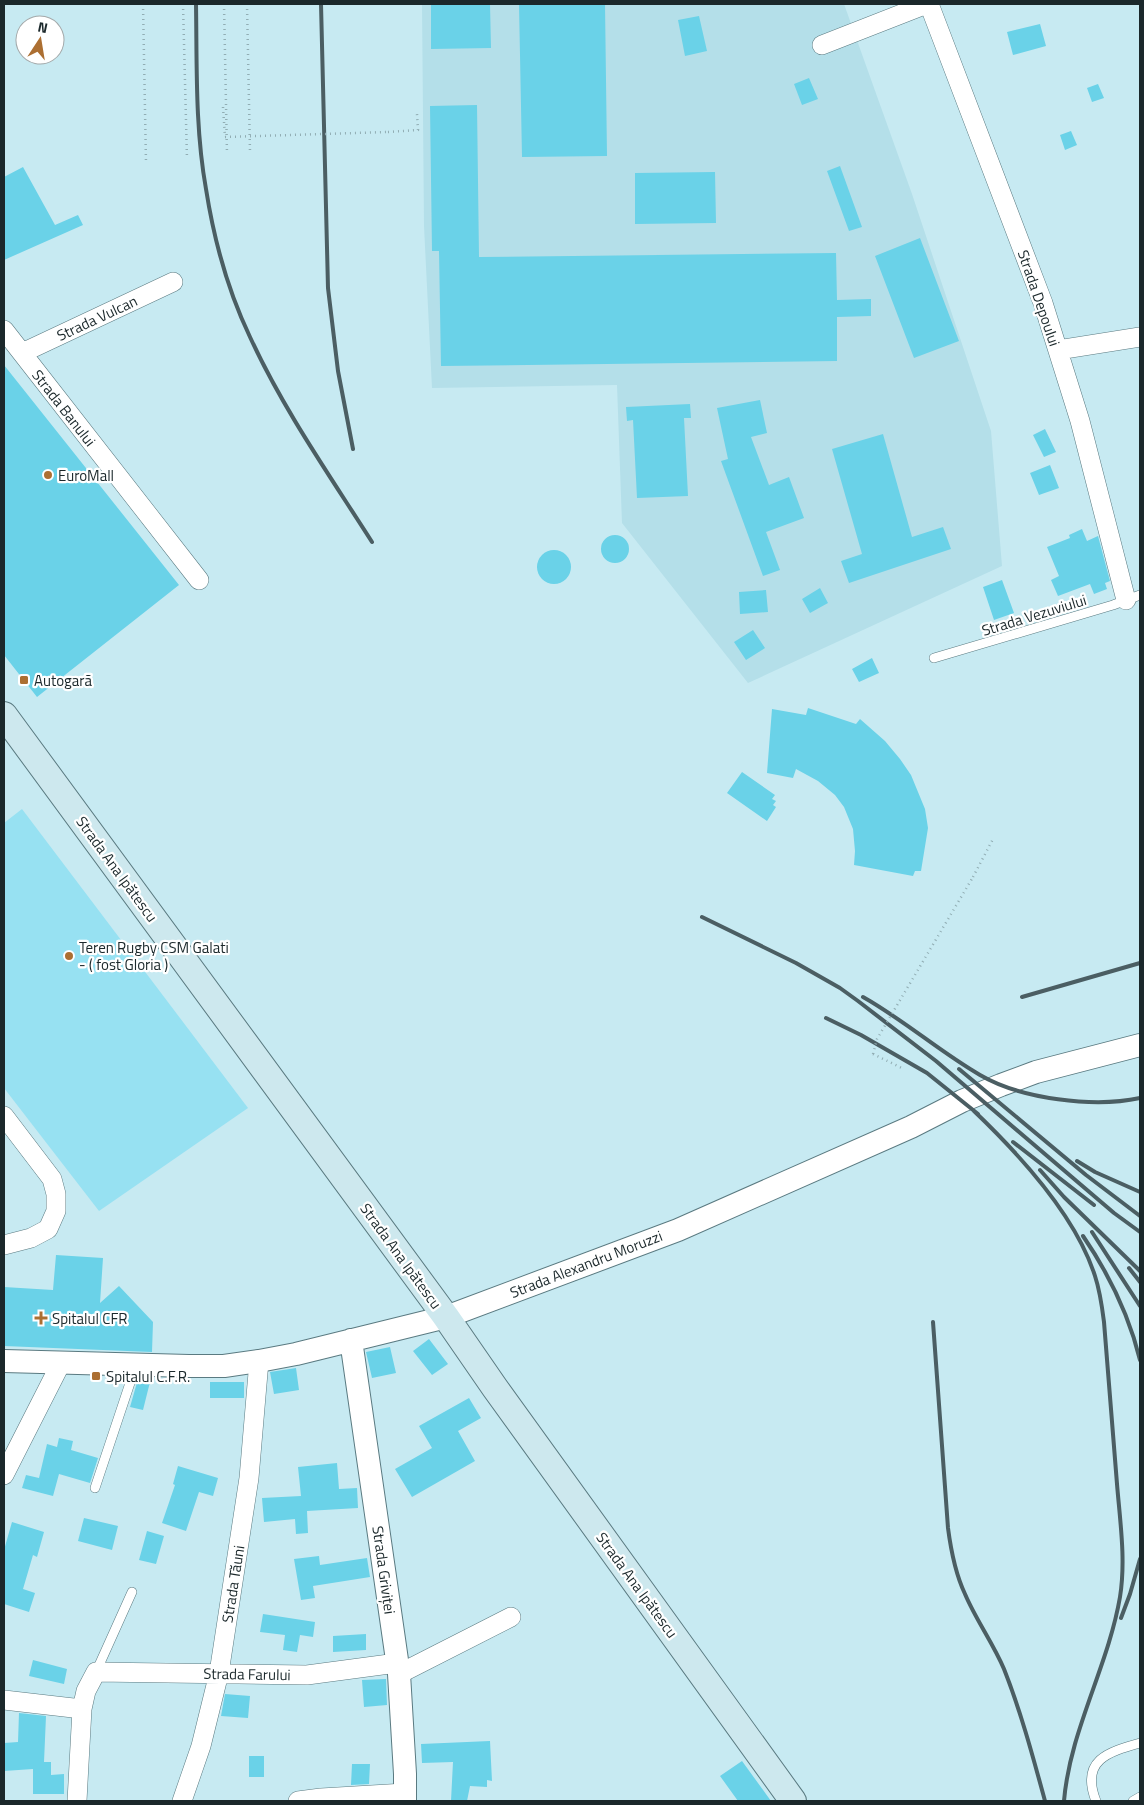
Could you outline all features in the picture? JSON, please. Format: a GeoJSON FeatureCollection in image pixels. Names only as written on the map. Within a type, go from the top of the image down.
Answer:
{"type":"FeatureCollection","features":[{"type":"Feature","properties":{"kind":"main road","name":"Strada Ana Ipătescu"},"geometry":{"type":"LineString","coordinates":[[4,715],[446,1318],[506,1404],[794,1801]]}},
{"type":"Feature","properties":{"kind":"street","name":"Strada Depoului"},"geometry":{"type":"LineString","coordinates":[[822,44],[928,4],[1043,303],[1133,598]]}},
{"type":"Feature","properties":{"kind":"street","name":"Strada Vulcan"},"geometry":{"type":"LineString","coordinates":[[22,353],[173,282]]}},
{"type":"Feature","properties":{"kind":"street","name":"Strada Banului"},"geometry":{"type":"LineString","coordinates":[[4,330],[199,580]]}},
{"type":"Feature","properties":{"kind":"street"},"geometry":{"type":"LineString","coordinates":[[1058,350],[1140,338]]}},
{"type":"Feature","properties":{"kind":"street","name":"Strada Alexandru Moruzzi"},"geometry":{"type":"LineString","coordinates":[[4,1361],[224,1366],[259,1361],[446,1318],[678,1230],[1001,1085],[1036,1072],[1140,1045]]}},
{"type":"Feature","properties":{"kind":"street"},"geometry":{"type":"LineString","coordinates":[[4,1116],[52,1179],[56,1194],[56,1210],[48,1228],[31,1238],[4,1245]]}},
{"type":"Feature","properties":{"kind":"street","name":"Strada Griviței"},"geometry":{"type":"LineString","coordinates":[[351,1340],[398,1669],[405,1797]]}},
{"type":"Feature","properties":{"kind":"street","name":"Strada Tăuni"},"geometry":{"type":"LineString","coordinates":[[182,1801],[201,1746],[219,1673],[249,1478],[259,1361]]}},
{"type":"Feature","properties":{"kind":"street"},"geometry":{"type":"LineString","coordinates":[[4,1475],[61,1363]]}},
{"type":"Feature","properties":{"kind":"street","name":"Strada Farului"},"geometry":{"type":"LineString","coordinates":[[96,1672],[307,1675],[398,1669],[511,1617]]}},
{"type":"Feature","properties":{"kind":"street"},"geometry":{"type":"LineString","coordinates":[[77,1801],[82,1709],[86,1691],[96,1672]]}},
{"type":"Feature","properties":{"kind":"street"},"geometry":{"type":"LineString","coordinates":[[4,1700],[82,1709]]}},
{"type":"Feature","properties":{"kind":"street"},"geometry":{"type":"LineString","coordinates":[[298,1801],[322,1798],[405,1797]]}},
{"type":"Feature","properties":{"kind":"lane","name":"Strada Vezuviului"},"geometry":{"type":"LineString","coordinates":[[934,658],[1133,598]]}},
{"type":"Feature","properties":{"kind":"lane"},"geometry":{"type":"LineString","coordinates":[[95,1488],[136,1365]]}},
{"type":"Feature","properties":{"kind":"lane"},"geometry":{"type":"LineString","coordinates":[[96,1672],[132,1592]]}},
{"type":"Feature","properties":{"kind":"lane"},"geometry":{"type":"LineString","coordinates":[[1096,1801],[1091,1780],[1095,1766],[1109,1752],[1140,1743]]}},
{"type":"Feature","properties":{"kind":"lane"},"geometry":{"type":"LineString","coordinates":[[1133,1801],[1140,1797]]}},
{"type":"Feature","properties":{"kind":"path"},"geometry":{"type":"LineString","coordinates":[[143,4],[146,163]]}},
{"type":"Feature","properties":{"kind":"path"},"geometry":{"type":"LineString","coordinates":[[184,4],[187,158]]}},
{"type":"Feature","properties":{"kind":"path"},"geometry":{"type":"LineString","coordinates":[[224,4],[227,154]]}},
{"type":"Feature","properties":{"kind":"path"},"geometry":{"type":"LineString","coordinates":[[247,4],[250,152]]}},
{"type":"Feature","properties":{"kind":"path"},"geometry":{"type":"LineString","coordinates":[[223,107],[225,137],[418,130],[417,114]]}},
{"type":"Feature","properties":{"kind":"path"},"geometry":{"type":"LineString","coordinates":[[904,1068],[874,1054],[877,1039],[973,877],[993,839]]}},
{"type":"Feature","properties":{"kind":"shaded area"},"geometry":{"type":"Polygon","coordinates":[[[422,4],[844,4],[912,194],[991,431],[1002,566],[748,683],[622,523],[617,385],[432,388],[424,226],[422,4]]]}},
{"type":"Feature","properties":{"kind":"shaded area","name":"Teren Rugby CSM Galati - ( fost Gloria )"},"geometry":{"type":"Polygon","coordinates":[[[22,809],[248,1108],[99,1211],[4,1088],[4,823],[22,809]]]}},
{"type":"Feature","properties":{"kind":"building"},"geometry":{"type":"Polygon","coordinates":[[[431,4],[490,4],[491,48],[431,49],[431,4]]]}},
{"type":"Feature","properties":{"kind":"building"},"geometry":{"type":"Polygon","coordinates":[[[519,4],[605,4],[607,156],[522,157],[519,4]]]}},
{"type":"Feature","properties":{"kind":"building"},"geometry":{"type":"Polygon","coordinates":[[[699,16],[707,51],[685,56],[678,20],[699,16]]]}},
{"type":"Feature","properties":{"kind":"building"},"geometry":{"type":"Polygon","coordinates":[[[1040,24],[1046,46],[1013,55],[1007,32],[1040,24]]]}},
{"type":"Feature","properties":{"kind":"building"},"geometry":{"type":"Polygon","coordinates":[[[809,78],[818,99],[802,105],[794,84],[809,78]]]}},
{"type":"Feature","properties":{"kind":"building"},"geometry":{"type":"Polygon","coordinates":[[[1098,84],[1104,98],[1092,102],[1087,88],[1098,84]]]}},
{"type":"Feature","properties":{"kind":"building"},"geometry":{"type":"Polygon","coordinates":[[[477,105],[479,257],[836,253],[837,300],[871,299],[871,316],[837,317],[837,361],[441,366],[439,251],[432,251],[430,106],[477,105]]]}},
{"type":"Feature","properties":{"kind":"building"},"geometry":{"type":"Polygon","coordinates":[[[1071,131],[1077,145],[1065,150],[1060,135],[1071,131]]]}},
{"type":"Feature","properties":{"kind":"building"},"geometry":{"type":"Polygon","coordinates":[[[840,166],[862,227],[849,231],[827,171],[840,166]]]}},
{"type":"Feature","properties":{"kind":"building"},"geometry":{"type":"Polygon","coordinates":[[[23,167],[55,225],[78,215],[83,225],[4,260],[4,177],[23,167]]]}},
{"type":"Feature","properties":{"kind":"building"},"geometry":{"type":"Polygon","coordinates":[[[715,172],[716,223],[635,224],[635,173],[715,172]]]}},
{"type":"Feature","properties":{"kind":"building"},"geometry":{"type":"Polygon","coordinates":[[[920,238],[959,341],[914,358],[875,256],[920,238]]]}},
{"type":"Feature","properties":{"kind":"building","name":"EuroMall"},"geometry":{"type":"Polygon","coordinates":[[[4,365],[179,585],[37,697],[4,655],[4,365]]]}},
{"type":"Feature","properties":{"kind":"building"},"geometry":{"type":"Polygon","coordinates":[[[760,400],[767,433],[751,437],[769,485],[789,477],[804,518],[766,532],[780,570],[763,576],[721,461],[728,459],[717,408],[760,400]]]}},
{"type":"Feature","properties":{"kind":"building"},"geometry":{"type":"Polygon","coordinates":[[[690,404],[691,418],[684,418],[688,496],[637,498],[633,420],[627,421],[626,407],[690,404]]]}},
{"type":"Feature","properties":{"kind":"building"},"geometry":{"type":"Polygon","coordinates":[[[1045,429],[1056,452],[1044,457],[1033,435],[1045,429]]]}},
{"type":"Feature","properties":{"kind":"building"},"geometry":{"type":"Polygon","coordinates":[[[883,434],[912,537],[943,527],[951,549],[849,583],[841,561],[862,554],[832,449],[883,434]]]}},
{"type":"Feature","properties":{"kind":"building"},"geometry":{"type":"Polygon","coordinates":[[[1050,465],[1059,488],[1039,495],[1030,473],[1050,465]]]}},
{"type":"Feature","properties":{"kind":"building"},"geometry":{"type":"Polygon","coordinates":[[[1082,529],[1087,541],[1098,536],[1110,581],[1105,583],[1107,589],[1094,594],[1090,584],[1058,596],[1051,580],[1059,576],[1047,547],[1070,538],[1069,535],[1082,529]]]}},
{"type":"Feature","properties":{"kind":"building"},"geometry":{"type":"Polygon","coordinates":[[[615,535],[625,539],[629,549],[625,559],[615,563],[605,559],[601,549],[605,539],[615,535]]]}},
{"type":"Feature","properties":{"kind":"building"},"geometry":{"type":"Polygon","coordinates":[[[554,550],[566,555],[571,567],[566,579],[554,584],[542,579],[537,567],[542,555],[554,550]]]}},
{"type":"Feature","properties":{"kind":"building"},"geometry":{"type":"Polygon","coordinates":[[[1002,580],[1014,613],[994,620],[983,587],[1002,580]]]}},
{"type":"Feature","properties":{"kind":"building"},"geometry":{"type":"Polygon","coordinates":[[[820,588],[828,603],[810,613],[802,599],[820,588]]]}},
{"type":"Feature","properties":{"kind":"building"},"geometry":{"type":"Polygon","coordinates":[[[766,590],[768,612],[740,614],[739,592],[766,590]]]}},
{"type":"Feature","properties":{"kind":"building"},"geometry":{"type":"Polygon","coordinates":[[[753,630],[765,648],[746,660],[734,642],[753,630]]]}},
{"type":"Feature","properties":{"kind":"building"},"geometry":{"type":"Polygon","coordinates":[[[872,658],[879,673],[859,682],[852,669],[872,658]]]}},
{"type":"Feature","properties":{"kind":"building"},"geometry":{"type":"Polygon","coordinates":[[[808,708],[856,724],[860,719],[885,741],[900,759],[911,775],[925,809],[928,828],[921,871],[915,871],[913,876],[854,865],[853,829],[844,807],[835,795],[818,781],[796,769],[793,778],[767,773],[772,709],[806,715],[808,708]]]}},
{"type":"Feature","properties":{"kind":"building"},"geometry":{"type":"Polygon","coordinates":[[[742,772],[775,795],[772,799],[776,801],[773,805],[776,807],[767,821],[727,793],[742,772]]]}},
{"type":"Feature","properties":{"kind":"building"},"geometry":{"type":"Polygon","coordinates":[[[56,1255],[103,1258],[100,1303],[119,1286],[153,1322],[152,1352],[4,1346],[4,1287],[53,1290],[56,1255]]]}},
{"type":"Feature","properties":{"kind":"building"},"geometry":{"type":"Polygon","coordinates":[[[429,1339],[448,1364],[432,1375],[413,1351],[429,1339]]]}},
{"type":"Feature","properties":{"kind":"building"},"geometry":{"type":"Polygon","coordinates":[[[390,1347],[396,1373],[372,1378],[366,1352],[390,1347]]]}},
{"type":"Feature","properties":{"kind":"building"},"geometry":{"type":"Polygon","coordinates":[[[296,1368],[299,1390],[274,1394],[270,1372],[296,1368]]]}},
{"type":"Feature","properties":{"kind":"building"},"geometry":{"type":"Polygon","coordinates":[[[138,1379],[150,1382],[143,1410],[130,1407],[138,1379]]]}},
{"type":"Feature","properties":{"kind":"building"},"geometry":{"type":"Polygon","coordinates":[[[210,1382],[244,1382],[244,1398],[210,1398],[210,1382]]]}},
{"type":"Feature","properties":{"kind":"building"},"geometry":{"type":"Polygon","coordinates":[[[469,1398],[481,1418],[458,1431],[475,1461],[412,1497],[395,1469],[432,1448],[419,1426],[469,1398]]]}},
{"type":"Feature","properties":{"kind":"building"},"geometry":{"type":"Polygon","coordinates":[[[59,1438],[73,1441],[71,1450],[98,1458],[90,1483],[59,1474],[53,1496],[22,1488],[26,1475],[39,1478],[47,1444],[57,1447],[59,1438]]]}},
{"type":"Feature","properties":{"kind":"building"},"geometry":{"type":"Polygon","coordinates":[[[337,1463],[339,1489],[357,1488],[358,1508],[307,1511],[308,1533],[296,1534],[295,1519],[264,1522],[262,1498],[301,1496],[298,1467],[337,1463]]]}},
{"type":"Feature","properties":{"kind":"building"},"geometry":{"type":"Polygon","coordinates":[[[178,1466],[218,1478],[213,1496],[199,1492],[186,1531],[162,1523],[175,1485],[173,1484],[178,1466]]]}},
{"type":"Feature","properties":{"kind":"building"},"geometry":{"type":"Polygon","coordinates":[[[84,1518],[118,1526],[112,1550],[78,1541],[84,1518]]]}},
{"type":"Feature","properties":{"kind":"building"},"geometry":{"type":"Polygon","coordinates":[[[12,1522],[44,1532],[37,1557],[33,1555],[23,1589],[35,1593],[29,1612],[4,1604],[4,1550],[12,1522]]]}},
{"type":"Feature","properties":{"kind":"building"},"geometry":{"type":"Polygon","coordinates":[[[147,1531],[164,1536],[156,1564],[139,1560],[147,1531]]]}},
{"type":"Feature","properties":{"kind":"building"},"geometry":{"type":"Polygon","coordinates":[[[319,1556],[320,1565],[367,1558],[370,1577],[313,1586],[315,1598],[301,1600],[294,1559],[319,1556]]]}},
{"type":"Feature","properties":{"kind":"building"},"geometry":{"type":"Polygon","coordinates":[[[263,1614],[315,1622],[313,1637],[300,1635],[297,1652],[283,1650],[285,1635],[260,1632],[263,1614]]]}},
{"type":"Feature","properties":{"kind":"building"},"geometry":{"type":"Polygon","coordinates":[[[366,1634],[366,1650],[333,1652],[333,1636],[366,1634]]]}},
{"type":"Feature","properties":{"kind":"building"},"geometry":{"type":"Polygon","coordinates":[[[33,1660],[67,1669],[64,1684],[29,1676],[33,1660]]]}},
{"type":"Feature","properties":{"kind":"building"},"geometry":{"type":"Polygon","coordinates":[[[386,1679],[387,1705],[364,1707],[362,1680],[386,1679]]]}},
{"type":"Feature","properties":{"kind":"building"},"geometry":{"type":"Polygon","coordinates":[[[225,1694],[250,1696],[248,1718],[221,1716],[225,1694]]]}},
{"type":"Feature","properties":{"kind":"building"},"geometry":{"type":"Polygon","coordinates":[[[19,1713],[46,1716],[44,1762],[51,1762],[51,1775],[64,1774],[64,1794],[33,1794],[33,1769],[4,1771],[4,1743],[18,1742],[19,1713]]]}},
{"type":"Feature","properties":{"kind":"building"},"geometry":{"type":"Polygon","coordinates":[[[490,1741],[492,1781],[487,1780],[487,1787],[470,1786],[467,1801],[451,1801],[453,1762],[422,1763],[421,1744],[490,1741]]]}},
{"type":"Feature","properties":{"kind":"building"},"geometry":{"type":"Polygon","coordinates":[[[249,1756],[264,1756],[264,1777],[249,1777],[249,1756]]]}},
{"type":"Feature","properties":{"kind":"building"},"geometry":{"type":"Polygon","coordinates":[[[742,1761],[771,1801],[738,1801],[720,1776],[742,1761]]]}},
{"type":"Feature","properties":{"kind":"building"},"geometry":{"type":"Polygon","coordinates":[[[352,1764],[370,1764],[369,1784],[351,1785],[352,1764]]]}},
{"type":"Feature","properties":{"kind":"railway"},"geometry":{"type":"LineString","coordinates":[[196,4],[197,96],[202,166],[213,227],[235,302],[250,337],[277,390],[372,542]]}},
{"type":"Feature","properties":{"kind":"railway"},"geometry":{"type":"LineString","coordinates":[[321,4],[328,288],[338,371],[353,449]]}},
{"type":"Feature","properties":{"kind":"railway"},"geometry":{"type":"LineString","coordinates":[[702,917],[796,963],[840,988],[936,1061],[1114,1213],[1140,1232]]}},
{"type":"Feature","properties":{"kind":"railway"},"geometry":{"type":"LineString","coordinates":[[1022,997],[1140,963]]}},
{"type":"Feature","properties":{"kind":"railway"},"geometry":{"type":"LineString","coordinates":[[863,997],[965,1066],[980,1075],[1016,1090],[1058,1099],[1080,1101],[1122,1101],[1140,1098]]}},
{"type":"Feature","properties":{"kind":"railway"},"geometry":{"type":"LineString","coordinates":[[826,1018],[861,1035],[927,1073],[978,1114]]}},
{"type":"Feature","properties":{"kind":"railway"},"geometry":{"type":"LineString","coordinates":[[959,1069],[1086,1175],[1140,1216]]}},
{"type":"Feature","properties":{"kind":"railway"},"geometry":{"type":"LineString","coordinates":[[974,1111],[1027,1166],[1060,1209],[1086,1253],[1100,1293],[1122,1540],[1122,1583],[1107,1648],[1074,1749],[1064,1801]]}},
{"type":"Feature","properties":{"kind":"railway"},"geometry":{"type":"LineString","coordinates":[[1013,1142],[1094,1205]]}},
{"type":"Feature","properties":{"kind":"railway"},"geometry":{"type":"LineString","coordinates":[[1077,1161],[1095,1172],[1140,1192]]}},
{"type":"Feature","properties":{"kind":"railway"},"geometry":{"type":"LineString","coordinates":[[1040,1170],[1064,1197],[1140,1271]]}},
{"type":"Feature","properties":{"kind":"railway"},"geometry":{"type":"LineString","coordinates":[[1092,1232],[1140,1306]]}},
{"type":"Feature","properties":{"kind":"railway"},"geometry":{"type":"LineString","coordinates":[[1083,1236],[1117,1295],[1130,1327],[1140,1360]]}},
{"type":"Feature","properties":{"kind":"railway"},"geometry":{"type":"LineString","coordinates":[[1129,1268],[1140,1282]]}},
{"type":"Feature","properties":{"kind":"railway"},"geometry":{"type":"LineString","coordinates":[[933,1322],[948,1528],[954,1562],[969,1604],[1004,1669],[1021,1718],[1045,1801]]}},
{"type":"Feature","properties":{"kind":"railway"},"geometry":{"type":"LineString","coordinates":[[1121,1618],[1140,1559]]}},
{"type":"Feature","properties":{"kind":"place","name":"EuroMall"},"geometry":{"type":"Point","coordinates":[48,475]}},
{"type":"Feature","properties":{"kind":"place","name":"Autogară"},"geometry":{"type":"Point","coordinates":[24,680]}},
{"type":"Feature","properties":{"kind":"place","name":"Teren Rugby CSM Galati - ( fost Gloria )"},"geometry":{"type":"Point","coordinates":[69,956]}},
{"type":"Feature","properties":{"kind":"place","name":"Spitalul CFR"},"geometry":{"type":"Point","coordinates":[41,1318]}},
{"type":"Feature","properties":{"kind":"place","name":"Spitalul C.F.R."},"geometry":{"type":"Point","coordinates":[96,1376]}}]}
